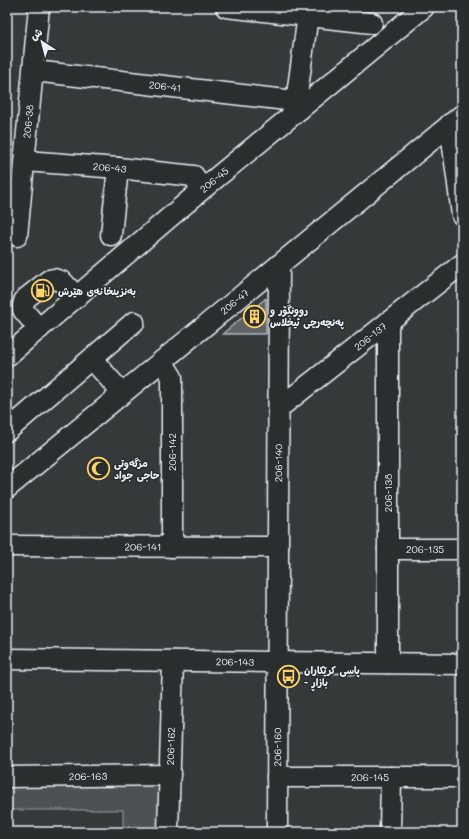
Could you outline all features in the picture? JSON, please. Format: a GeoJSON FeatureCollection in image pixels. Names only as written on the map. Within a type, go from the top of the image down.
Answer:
{"type":"FeatureCollection","features":[{"type":"Feature","properties":{"kind":"street","name":"206-38"},"geometry":{"type":"LineString","coordinates":[[17,236],[39,7]]}},
{"type":"Feature","properties":{"kind":"street"},"geometry":{"type":"LineString","coordinates":[[226,7],[372,23]]}},
{"type":"Feature","properties":{"kind":"street","name":"206-45"},"geometry":{"type":"LineString","coordinates":[[7,356],[77,297],[200,181],[424,7]]}},
{"type":"Feature","properties":{"kind":"street"},"geometry":{"type":"LineString","coordinates":[[298,106],[308,16]]}},
{"type":"Feature","properties":{"kind":"street","name":"206-41"},"geometry":{"type":"LineString","coordinates":[[34,70],[295,101],[298,106]]}},
{"type":"Feature","properties":{"kind":"street"},"geometry":{"type":"LineString","coordinates":[[456,119],[462,215]]}},
{"type":"Feature","properties":{"kind":"street","name":"206-47"},"geometry":{"type":"LineString","coordinates":[[7,488],[456,119]]}},
{"type":"Feature","properties":{"kind":"street","name":"206-43"},"geometry":{"type":"LineString","coordinates":[[25,161],[118,168],[200,181]]}},
{"type":"Feature","properties":{"kind":"street"},"geometry":{"type":"LineString","coordinates":[[111,235],[118,168]]}},
{"type":"Feature","properties":{"kind":"street","name":"206-137"},"geometry":{"type":"LineString","coordinates":[[279,408],[462,264]]}},
{"type":"Feature","properties":{"kind":"street","name":"206-140"},"geometry":{"type":"LineString","coordinates":[[278,662],[279,265]]}},
{"type":"Feature","properties":{"kind":"street"},"geometry":{"type":"LineString","coordinates":[[39,329],[23,310],[25,298],[49,280],[54,279],[63,282],[77,297]]}},
{"type":"Feature","properties":{"kind":"street"},"geometry":{"type":"LineString","coordinates":[[7,431],[134,322]]}},
{"type":"Feature","properties":{"kind":"street","name":"206-138"},"geometry":{"type":"LineString","coordinates":[[388,322],[388,663]]}},
{"type":"Feature","properties":{"kind":"street"},"geometry":{"type":"LineString","coordinates":[[92,359],[122,393]]}},
{"type":"Feature","properties":{"kind":"street","name":"206-142"},"geometry":{"type":"LineString","coordinates":[[162,361],[172,377],[172,547]]}},
{"type":"Feature","properties":{"kind":"street","name":"206-141"},"geometry":{"type":"LineString","coordinates":[[7,546],[278,546]]}},
{"type":"Feature","properties":{"kind":"street","name":"206-135"},"geometry":{"type":"LineString","coordinates":[[388,549],[462,549]]}},
{"type":"Feature","properties":{"kind":"street","name":"206-143"},"geometry":{"type":"LineString","coordinates":[[7,659],[462,664]]}},
{"type":"Feature","properties":{"kind":"street","name":"206-162"},"geometry":{"type":"LineString","coordinates":[[168,832],[173,661]]}},
{"type":"Feature","properties":{"kind":"street","name":"206-160"},"geometry":{"type":"LineString","coordinates":[[277,832],[278,662]]}},
{"type":"Feature","properties":{"kind":"street","name":"206-163"},"geometry":{"type":"LineString","coordinates":[[7,777],[170,775]]}},
{"type":"Feature","properties":{"kind":"street","name":"206-145"},"geometry":{"type":"LineString","coordinates":[[277,777],[462,777]]}},
{"type":"Feature","properties":{"kind":"street"},"geometry":{"type":"LineString","coordinates":[[390,832],[391,777]]}},
{"type":"Feature","properties":{"kind":"shaded area"},"geometry":{"type":"Polygon","coordinates":[[[7,784],[160,784],[159,832],[123,832],[123,810],[7,810],[7,784]]]}},
{"type":"Feature","properties":{"kind":"building","name":"روونگۆر و په‌نچه‌رچی ئیخلاس"},"geometry":{"type":"Polygon","coordinates":[[[266,298],[266,334],[222,334],[266,298]]]}},
{"type":"Feature","properties":{"kind":"place","name":"بەنزینخانەی هێرش"},"geometry":{"type":"Point","coordinates":[43,291]}},
{"type":"Feature","properties":{"kind":"place","name":"روونگۆر و په‌نچه‌رچی ئیخلاس"},"geometry":{"type":"Point","coordinates":[255,316]}},
{"type":"Feature","properties":{"kind":"place","name":"مزگەوتی حاجی جواد"},"geometry":{"type":"Point","coordinates":[98,469]}},
{"type":"Feature","properties":{"kind":"place","name":"پاسی کرێکاران - بازاڕ"},"geometry":{"type":"Point","coordinates":[289,676]}}]}
